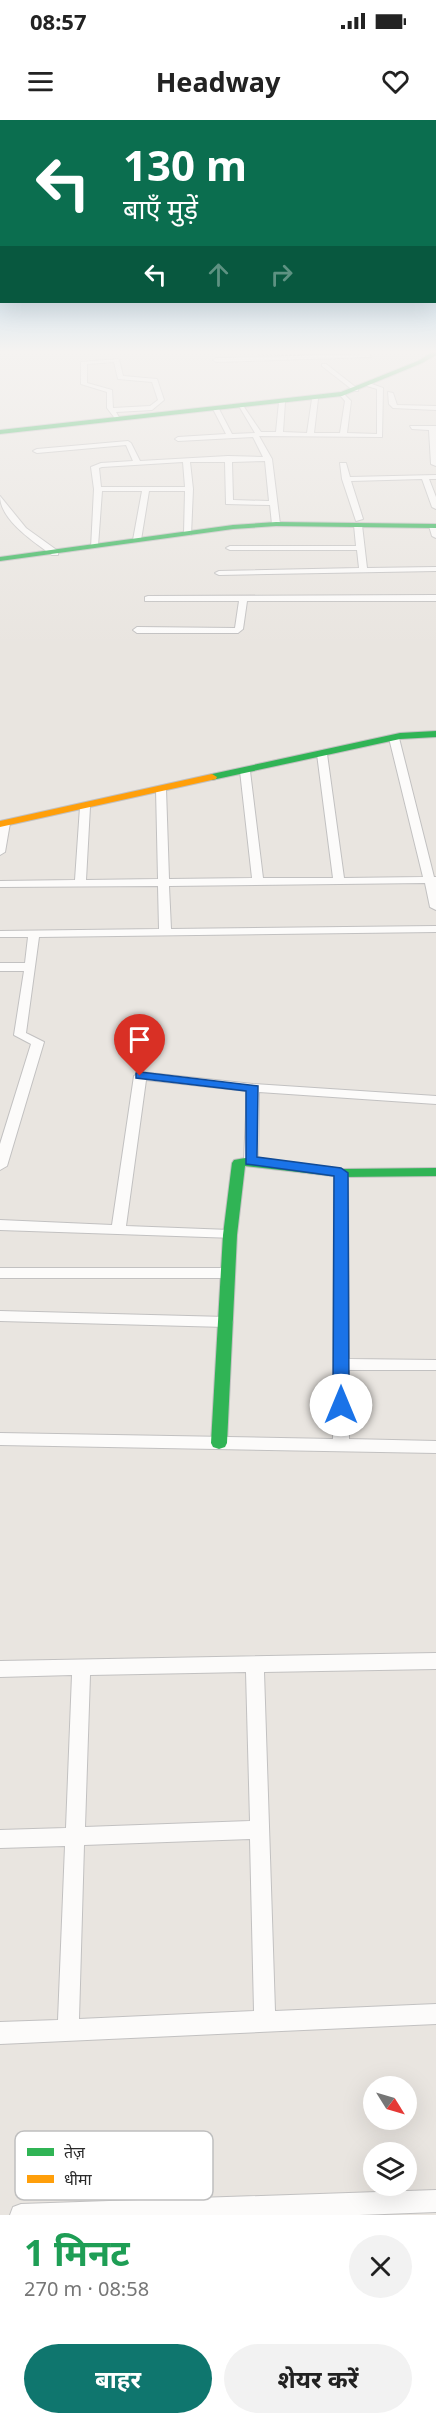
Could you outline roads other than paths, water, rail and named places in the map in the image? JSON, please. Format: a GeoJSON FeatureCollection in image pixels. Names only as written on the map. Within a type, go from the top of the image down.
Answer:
{"type":"FeatureCollection","features":[{"type":"Feature","properties":{"kind":"street"},"geometry":{"type":"LineString","coordinates":[[132,451],[138,463]]}},
{"type":"Feature","properties":{"kind":"street"},"geometry":{"type":"LineString","coordinates":[[264,451],[267,458],[276,524]]}},
{"type":"Feature","properties":{"kind":"street"},"geometry":{"type":"LineString","coordinates":[[228,458],[229,502],[274,503]]}},
{"type":"Feature","properties":{"kind":"street"},"geometry":{"type":"LineString","coordinates":[[94,546],[98,489],[95,468],[186,460],[267,458]]}},
{"type":"Feature","properties":{"kind":"street"},"geometry":{"type":"LineString","coordinates":[[186,460],[189,489],[188,533]]}},
{"type":"Feature","properties":{"kind":"street"},"geometry":{"type":"LineString","coordinates":[[343,465],[358,522],[363,570]]}},
{"type":"Feature","properties":{"kind":"street"},"geometry":{"type":"LineString","coordinates":[[346,479],[436,477]]}},
{"type":"Feature","properties":{"kind":"street"},"geometry":{"type":"LineString","coordinates":[[424,478],[436,507]]}},
{"type":"Feature","properties":{"kind":"street"},"geometry":{"type":"LineString","coordinates":[[98,489],[189,489]]}},
{"type":"Feature","properties":{"kind":"street"},"geometry":{"type":"LineString","coordinates":[[137,540],[146,489]]}},
{"type":"Feature","properties":{"kind":"street"},"geometry":{"type":"LineString","coordinates":[[0,498],[23,530],[55,553]]}},
{"type":"Feature","properties":{"kind":"street"},"geometry":{"type":"LineString","coordinates":[[0,559],[188,533],[276,524],[358,522],[435,529]]}},
{"type":"Feature","properties":{"kind":"street"},"geometry":{"type":"LineString","coordinates":[[230,548],[361,548]]}},
{"type":"Feature","properties":{"kind":"street"},"geometry":{"type":"LineString","coordinates":[[219,573],[436,569]]}},
{"type":"Feature","properties":{"kind":"street"},"geometry":{"type":"LineString","coordinates":[[148,600],[436,598]]}},
{"type":"Feature","properties":{"kind":"street"},"geometry":{"type":"LineString","coordinates":[[137,630],[235,631],[239,629],[243,601]]}},
{"type":"Feature","properties":{"kind":"street"},"geometry":{"type":"LineString","coordinates":[[0,852],[3,823],[394,738],[436,734]]}},
{"type":"Feature","properties":{"kind":"street"},"geometry":{"type":"LineString","coordinates":[[394,738],[433,880],[436,907]]}},
{"type":"Feature","properties":{"kind":"street"},"geometry":{"type":"LineString","coordinates":[[322,754],[339,881]]}},
{"type":"Feature","properties":{"kind":"street"},"geometry":{"type":"LineString","coordinates":[[245,771],[258,882]]}},
{"type":"Feature","properties":{"kind":"street"},"geometry":{"type":"LineString","coordinates":[[161,789],[165,932]]}},
{"type":"Feature","properties":{"kind":"street"},"geometry":{"type":"LineString","coordinates":[[80,884],[85,807]]}},
{"type":"Feature","properties":{"kind":"street"},"geometry":{"type":"LineString","coordinates":[[0,884],[433,880]]}},
{"type":"Feature","properties":{"kind":"street"},"geometry":{"type":"LineString","coordinates":[[0,934],[436,929]]}},
{"type":"Feature","properties":{"kind":"street"},"geometry":{"type":"LineString","coordinates":[[0,1166],[38,1042],[20,1035],[34,933]]}},
{"type":"Feature","properties":{"kind":"street"},"geometry":{"type":"LineString","coordinates":[[0,967],[30,967]]}},
{"type":"Feature","properties":{"kind":"street"},"geometry":{"type":"LineString","coordinates":[[118,1230],[140,1076],[253,1088],[436,1100]]}},
{"type":"Feature","properties":{"kind":"street"},"geometry":{"type":"LineString","coordinates":[[250,1161],[253,1088]]}},
{"type":"Feature","properties":{"kind":"street"},"geometry":{"type":"LineString","coordinates":[[219,1443],[230,1235],[239,1163],[250,1161],[341,1173],[436,1172]]}},
{"type":"Feature","properties":{"kind":"street"},"geometry":{"type":"LineString","coordinates":[[341,1173],[341,1445]]}},
{"type":"Feature","properties":{"kind":"street"},"geometry":{"type":"LineString","coordinates":[[0,1225],[230,1235]]}},
{"type":"Feature","properties":{"kind":"street"},"geometry":{"type":"LineString","coordinates":[[0,1273],[228,1273]]}},
{"type":"Feature","properties":{"kind":"street"},"geometry":{"type":"LineString","coordinates":[[0,1316],[226,1322]]}},
{"type":"Feature","properties":{"kind":"street"},"geometry":{"type":"LineString","coordinates":[[341,1364],[436,1365]]}},
{"type":"Feature","properties":{"kind":"street"},"geometry":{"type":"LineString","coordinates":[[0,1439],[436,1447]]}},
{"type":"Feature","properties":{"kind":"street"},"geometry":{"type":"LineString","coordinates":[[0,1669],[436,1661]]}},
{"type":"Feature","properties":{"kind":"street"},"geometry":{"type":"LineString","coordinates":[[255,1665],[265,2022]]}},
{"type":"Feature","properties":{"kind":"street"},"geometry":{"type":"LineString","coordinates":[[68,2031],[81,1668]]}},
{"type":"Feature","properties":{"kind":"street"},"geometry":{"type":"LineString","coordinates":[[0,1839],[259,1830]]}},
{"type":"Feature","properties":{"kind":"street"},"geometry":{"type":"LineString","coordinates":[[0,2033],[436,2014]]}},
{"type":"Feature","properties":{"kind":"street"},"geometry":{"type":"LineString","coordinates":[[21,2215],[274,2211],[436,2201]]}}]}
